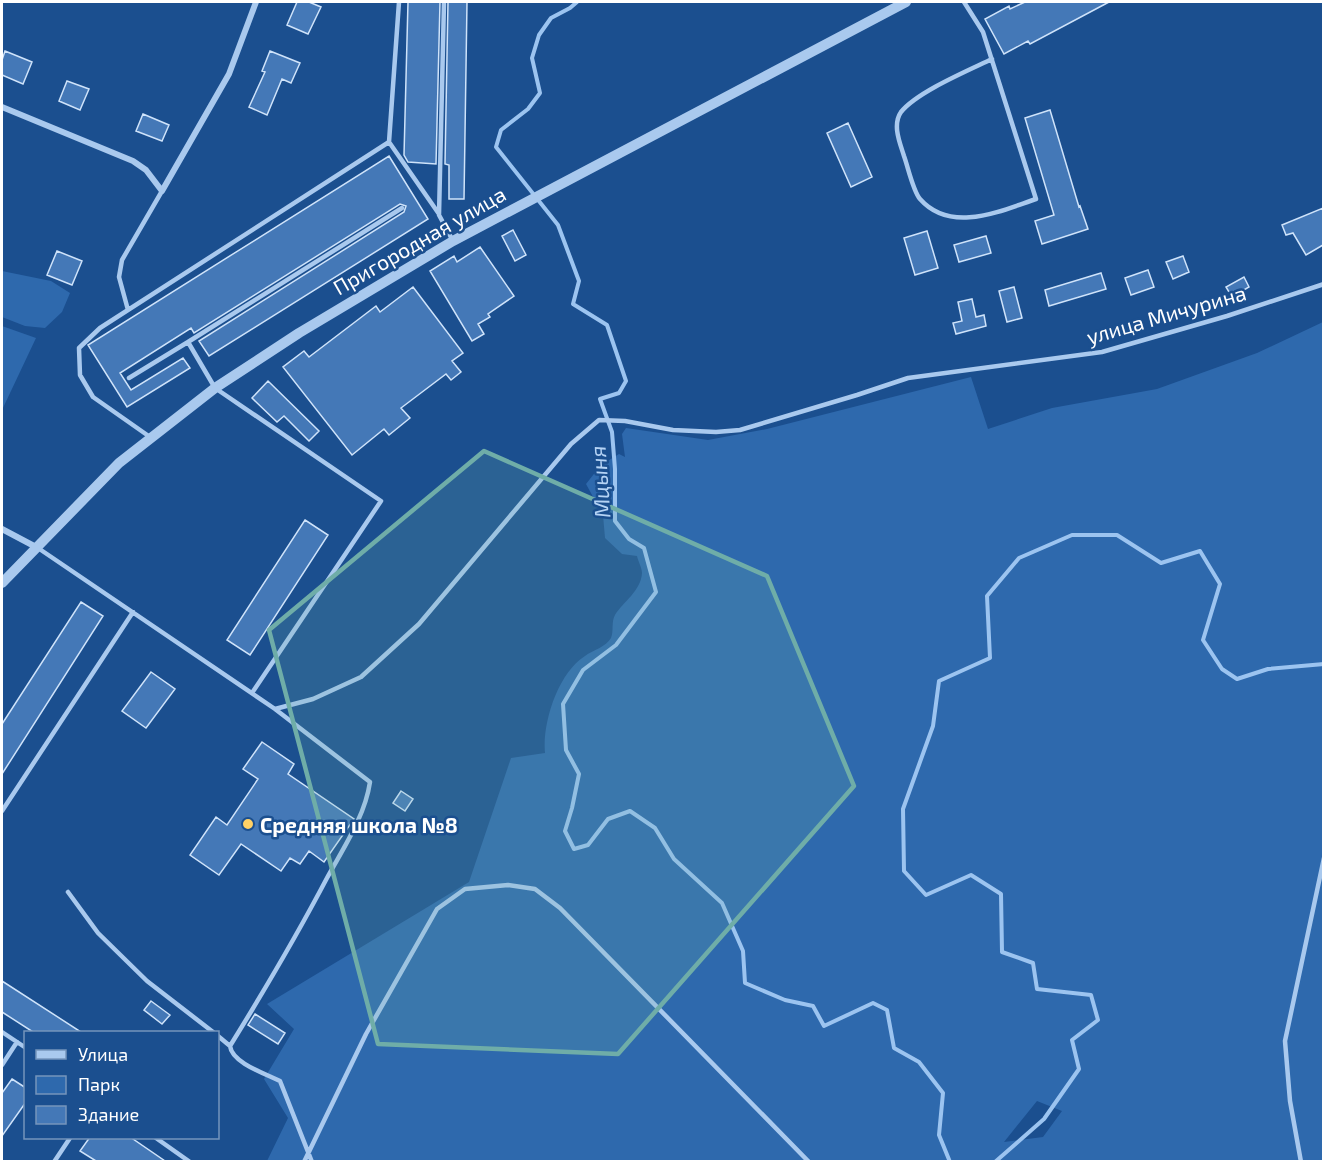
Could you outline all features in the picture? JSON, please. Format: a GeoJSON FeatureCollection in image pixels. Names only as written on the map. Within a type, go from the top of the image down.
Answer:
{"type":"FeatureCollection","features":[{"type":"Feature","properties":{"kind":"street"},"geometry":{"type":"LineString","coordinates":[[2,107],[133,160],[146,170],[162,191],[229,74],[256,2]]}},
{"type":"Feature","properties":{"kind":"street","name":"Пригородная улица"},"geometry":{"type":"LineString","coordinates":[[2,584],[119,463],[215,388],[299,333],[453,241],[906,2]]}},
{"type":"Feature","properties":{"kind":"street"},"geometry":{"type":"LineString","coordinates":[[2,529],[36,547]]}},
{"type":"Feature","properties":{"kind":"lane"},"geometry":{"type":"LineString","coordinates":[[399,2],[389,142],[439,215],[453,241]]}},
{"type":"Feature","properties":{"kind":"lane"},"geometry":{"type":"LineString","coordinates":[[439,215],[444,2]]}},
{"type":"Feature","properties":{"kind":"lane"},"geometry":{"type":"LineString","coordinates":[[964,2],[983,32],[992,59],[1036,199],[980,217],[955,217],[935,212],[918,198],[896,132],[899,115],[912,100],[992,59]]}},
{"type":"Feature","properties":{"kind":"lane"},"geometry":{"type":"LineString","coordinates":[[150,437],[93,397],[80,375],[79,348],[100,328],[389,142]]}},
{"type":"Feature","properties":{"kind":"lane"},"geometry":{"type":"LineString","coordinates":[[128,310],[119,277],[122,260],[162,191]]}},
{"type":"Feature","properties":{"kind":"lane"},"geometry":{"type":"LineString","coordinates":[[129,378],[402,208]]}},
{"type":"Feature","properties":{"kind":"lane","name":"улица Мичурина"},"geometry":{"type":"LineString","coordinates":[[275,709],[313,699],[361,677],[419,624],[571,444],[599,420],[625,421],[673,430],[716,432],[740,430],[908,378],[1102,352],[1227,316],[1323,284]]}},
{"type":"Feature","properties":{"kind":"lane"},"geometry":{"type":"LineString","coordinates":[[188,342],[215,388],[381,501],[252,693]]}},
{"type":"Feature","properties":{"kind":"lane"},"geometry":{"type":"LineString","coordinates":[[36,547],[275,709],[370,782],[367,801],[350,836],[281,963],[230,1046]]}},
{"type":"Feature","properties":{"kind":"lane"},"geometry":{"type":"LineString","coordinates":[[2,811],[133,612]]}},
{"type":"Feature","properties":{"kind":"lane"},"geometry":{"type":"LineString","coordinates":[[1300,1161],[1290,1101],[1285,1041],[1323,858]]}},
{"type":"Feature","properties":{"kind":"lane"},"geometry":{"type":"LineString","coordinates":[[304,1161],[366,1034],[437,909],[465,889],[508,885],[535,889],[560,908],[809,1161]]}},
{"type":"Feature","properties":{"kind":"lane"},"geometry":{"type":"LineString","coordinates":[[68,892],[98,933],[147,981],[212,1031]]}},
{"type":"Feature","properties":{"kind":"lane"},"geometry":{"type":"LineString","coordinates":[[2,1032],[24,1047]]}},
{"type":"Feature","properties":{"kind":"lane"},"geometry":{"type":"LineString","coordinates":[[219,1037],[230,1046],[237,1060],[280,1081],[312,1161]]}},
{"type":"Feature","properties":{"kind":"lane"},"geometry":{"type":"LineString","coordinates":[[2,1065],[17,1042]]}},
{"type":"Feature","properties":{"kind":"lane"},"geometry":{"type":"LineString","coordinates":[[54,1161],[69,1139]]}},
{"type":"Feature","properties":{"kind":"lane"},"geometry":{"type":"LineString","coordinates":[[159,1139],[190,1161]]}},
{"type":"Feature","properties":{"kind":"highlighted area"},"geometry":{"type":"Polygon","coordinates":[[[484,451],[767,576],[854,786],[618,1054],[378,1044],[269,630],[484,451]]]}},
{"type":"Feature","properties":{"kind":"green space"},"geometry":{"type":"Polygon","coordinates":[[[2,271],[51,281],[70,293],[62,312],[45,328],[25,326],[2,317],[2,271]]]}},
{"type":"Feature","properties":{"kind":"green space"},"geometry":{"type":"Polygon","coordinates":[[[1323,322],[1323,1161],[267,1161],[288,1118],[264,1079],[294,1029],[267,1004],[469,882],[511,758],[545,753],[549,714],[560,686],[575,664],[609,641],[615,615],[631,596],[641,579],[642,573],[637,556],[622,554],[605,538],[603,515],[586,484],[601,465],[619,454],[625,457],[622,434],[626,428],[708,440],[767,429],[971,377],[988,429],[1052,408],[1157,389],[1257,353],[1323,322]],[[1037,1101],[1004,1142],[1043,1137],[1062,1111],[1037,1101]]]}},
{"type":"Feature","properties":{"kind":"green space"},"geometry":{"type":"Polygon","coordinates":[[[2,326],[36,338],[2,410],[2,326]]]}},
{"type":"Feature","properties":{"kind":"building"},"geometry":{"type":"Polygon","coordinates":[[[297,2],[309,2],[321,7],[308,34],[287,25],[297,2]]]}},
{"type":"Feature","properties":{"kind":"building"},"geometry":{"type":"Polygon","coordinates":[[[408,2],[440,2],[436,164],[408,162],[404,155],[408,2]]]}},
{"type":"Feature","properties":{"kind":"building"},"geometry":{"type":"Polygon","coordinates":[[[448,2],[467,2],[464,199],[449,199],[449,165],[445,164],[448,2]]]}},
{"type":"Feature","properties":{"kind":"building"},"geometry":{"type":"Polygon","coordinates":[[[1025,2],[1109,2],[1030,44],[1028,41],[1004,54],[985,19],[1009,6],[1010,9],[1025,2]]]}},
{"type":"Feature","properties":{"kind":"building"},"geometry":{"type":"Polygon","coordinates":[[[5,51],[32,62],[23,84],[2,75],[2,60],[5,51]]]}},
{"type":"Feature","properties":{"kind":"building"},"geometry":{"type":"Polygon","coordinates":[[[270,51],[300,63],[291,83],[282,79],[267,115],[249,107],[265,72],[262,71],[270,51]]]}},
{"type":"Feature","properties":{"kind":"building"},"geometry":{"type":"Polygon","coordinates":[[[67,81],[89,89],[80,110],[59,101],[67,81]]]}},
{"type":"Feature","properties":{"kind":"building"},"geometry":{"type":"Polygon","coordinates":[[[1050,110],[1079,207],[1088,229],[1042,244],[1035,221],[1054,215],[1025,118],[1050,110]]]}},
{"type":"Feature","properties":{"kind":"building"},"geometry":{"type":"Polygon","coordinates":[[[143,114],[169,125],[162,141],[136,131],[143,114]]]}},
{"type":"Feature","properties":{"kind":"building"},"geometry":{"type":"Polygon","coordinates":[[[848,123],[872,177],[851,187],[827,133],[848,123]]]}},
{"type":"Feature","properties":{"kind":"building"},"geometry":{"type":"Polygon","coordinates":[[[389,156],[428,219],[209,356],[199,341],[404,212],[406,206],[400,204],[194,333],[191,328],[120,373],[131,390],[183,358],[190,368],[127,407],[88,345],[389,156]]]}},
{"type":"Feature","properties":{"kind":"building"},"geometry":{"type":"Polygon","coordinates":[[[1323,208],[1323,245],[1306,255],[1293,233],[1286,235],[1282,225],[1323,208]]]}},
{"type":"Feature","properties":{"kind":"building"},"geometry":{"type":"Polygon","coordinates":[[[513,230],[526,255],[515,261],[502,236],[513,230]]]}},
{"type":"Feature","properties":{"kind":"building"},"geometry":{"type":"Polygon","coordinates":[[[927,231],[938,268],[915,275],[904,238],[927,231]]]}},
{"type":"Feature","properties":{"kind":"building"},"geometry":{"type":"Polygon","coordinates":[[[986,236],[991,253],[959,262],[954,245],[986,236]]]}},
{"type":"Feature","properties":{"kind":"building"},"geometry":{"type":"Polygon","coordinates":[[[480,247],[514,296],[488,314],[490,317],[478,324],[484,334],[472,341],[430,271],[454,256],[457,262],[480,247]]]}},
{"type":"Feature","properties":{"kind":"building"},"geometry":{"type":"Polygon","coordinates":[[[57,251],[82,261],[72,285],[47,275],[57,251]]]}},
{"type":"Feature","properties":{"kind":"building"},"geometry":{"type":"Polygon","coordinates":[[[1183,256],[1189,272],[1173,279],[1166,262],[1183,256]]]}},
{"type":"Feature","properties":{"kind":"building"},"geometry":{"type":"Polygon","coordinates":[[[1148,270],[1154,287],[1131,295],[1125,278],[1148,270]]]}},
{"type":"Feature","properties":{"kind":"building"},"geometry":{"type":"Polygon","coordinates":[[[1101,273],[1106,289],[1049,306],[1045,290],[1101,273]]]}},
{"type":"Feature","properties":{"kind":"building"},"geometry":{"type":"Polygon","coordinates":[[[1244,277],[1249,287],[1232,297],[1226,287],[1244,277]]]}},
{"type":"Feature","properties":{"kind":"building"},"geometry":{"type":"Polygon","coordinates":[[[413,287],[463,353],[452,361],[461,372],[451,380],[446,374],[401,408],[410,418],[389,435],[384,429],[352,455],[283,367],[304,351],[309,357],[376,306],[380,312],[413,287]]]}},
{"type":"Feature","properties":{"kind":"building"},"geometry":{"type":"Polygon","coordinates":[[[1014,287],[1022,318],[1007,322],[999,291],[1014,287]]]}},
{"type":"Feature","properties":{"kind":"building"},"geometry":{"type":"Polygon","coordinates":[[[972,299],[976,317],[984,315],[986,326],[956,334],[953,323],[962,321],[958,302],[972,299]]]}},
{"type":"Feature","properties":{"kind":"building"},"geometry":{"type":"Polygon","coordinates":[[[268,381],[319,431],[309,441],[284,416],[277,422],[252,398],[268,381]]]}},
{"type":"Feature","properties":{"kind":"building"},"geometry":{"type":"Polygon","coordinates":[[[305,520],[328,535],[250,655],[227,640],[305,520]]]}},
{"type":"Feature","properties":{"kind":"building"},"geometry":{"type":"Polygon","coordinates":[[[81,602],[103,616],[2,774],[2,724],[81,602]]]}},
{"type":"Feature","properties":{"kind":"building"},"geometry":{"type":"Polygon","coordinates":[[[151,672],[175,689],[146,728],[122,711],[151,672]]]}},
{"type":"Feature","properties":{"kind":"building"},"geometry":{"type":"Polygon","coordinates":[[[262,742],[294,764],[288,774],[354,819],[324,862],[309,851],[300,864],[290,858],[281,871],[241,844],[219,875],[190,855],[216,817],[227,825],[258,779],[243,769],[262,742]]]}},
{"type":"Feature","properties":{"kind":"building"},"geometry":{"type":"Polygon","coordinates":[[[401,791],[413,799],[405,811],[393,803],[401,791]]]}},
{"type":"Feature","properties":{"kind":"building"},"geometry":{"type":"Polygon","coordinates":[[[2,981],[79,1031],[31,1031],[2,1012],[2,981]]]}},
{"type":"Feature","properties":{"kind":"building"},"geometry":{"type":"Polygon","coordinates":[[[151,1001],[170,1015],[162,1024],[144,1010],[151,1001]]]}},
{"type":"Feature","properties":{"kind":"building"},"geometry":{"type":"Polygon","coordinates":[[[255,1014],[285,1033],[278,1044],[248,1025],[255,1014]]]}},
{"type":"Feature","properties":{"kind":"building"},"geometry":{"type":"Polygon","coordinates":[[[12,1079],[24,1087],[24,1105],[2,1136],[2,1093],[12,1079]]]}},
{"type":"Feature","properties":{"kind":"building"},"geometry":{"type":"Polygon","coordinates":[[[89,1139],[133,1139],[165,1161],[96,1161],[80,1151],[89,1139]]]}},
{"type":"Feature","properties":{"kind":"waterway","name":"Мцыня"},"geometry":{"type":"LineString","coordinates":[[577,2],[551,18],[539,35],[532,58],[540,93],[528,109],[501,130],[496,147],[558,225],[579,281],[573,304],[607,325],[626,381],[619,393],[600,399],[612,432],[615,521],[629,539],[644,548],[656,592],[616,645],[583,670],[563,704],[566,750],[579,774],[565,831],[574,849],[588,845],[608,819],[630,811],[655,828],[674,859],[722,903],[743,951],[745,983],[785,1000],[813,1006],[824,1026],[873,1003],[887,1010],[894,1048],[919,1062],[943,1093],[939,1135],[950,1162]]}},
{"type":"Feature","properties":{"kind":"waterway","name":"Мцыня"},"geometry":{"type":"LineString","coordinates":[[995,1162],[1044,1119],[1079,1069],[1072,1040],[1098,1020],[1091,995],[1037,989],[1033,963],[1002,952],[1001,894],[971,875],[926,895],[904,871],[903,809],[933,726],[939,681],[990,658],[987,596],[1019,558],[1072,535],[1117,535],[1161,563],[1200,551],[1220,584],[1203,640],[1222,669],[1237,679],[1268,669],[1324,664]]}},
{"type":"Feature","properties":{"kind":"place","name":"Средняя школа №8"},"geometry":{"type":"Point","coordinates":[248,824]}}]}
